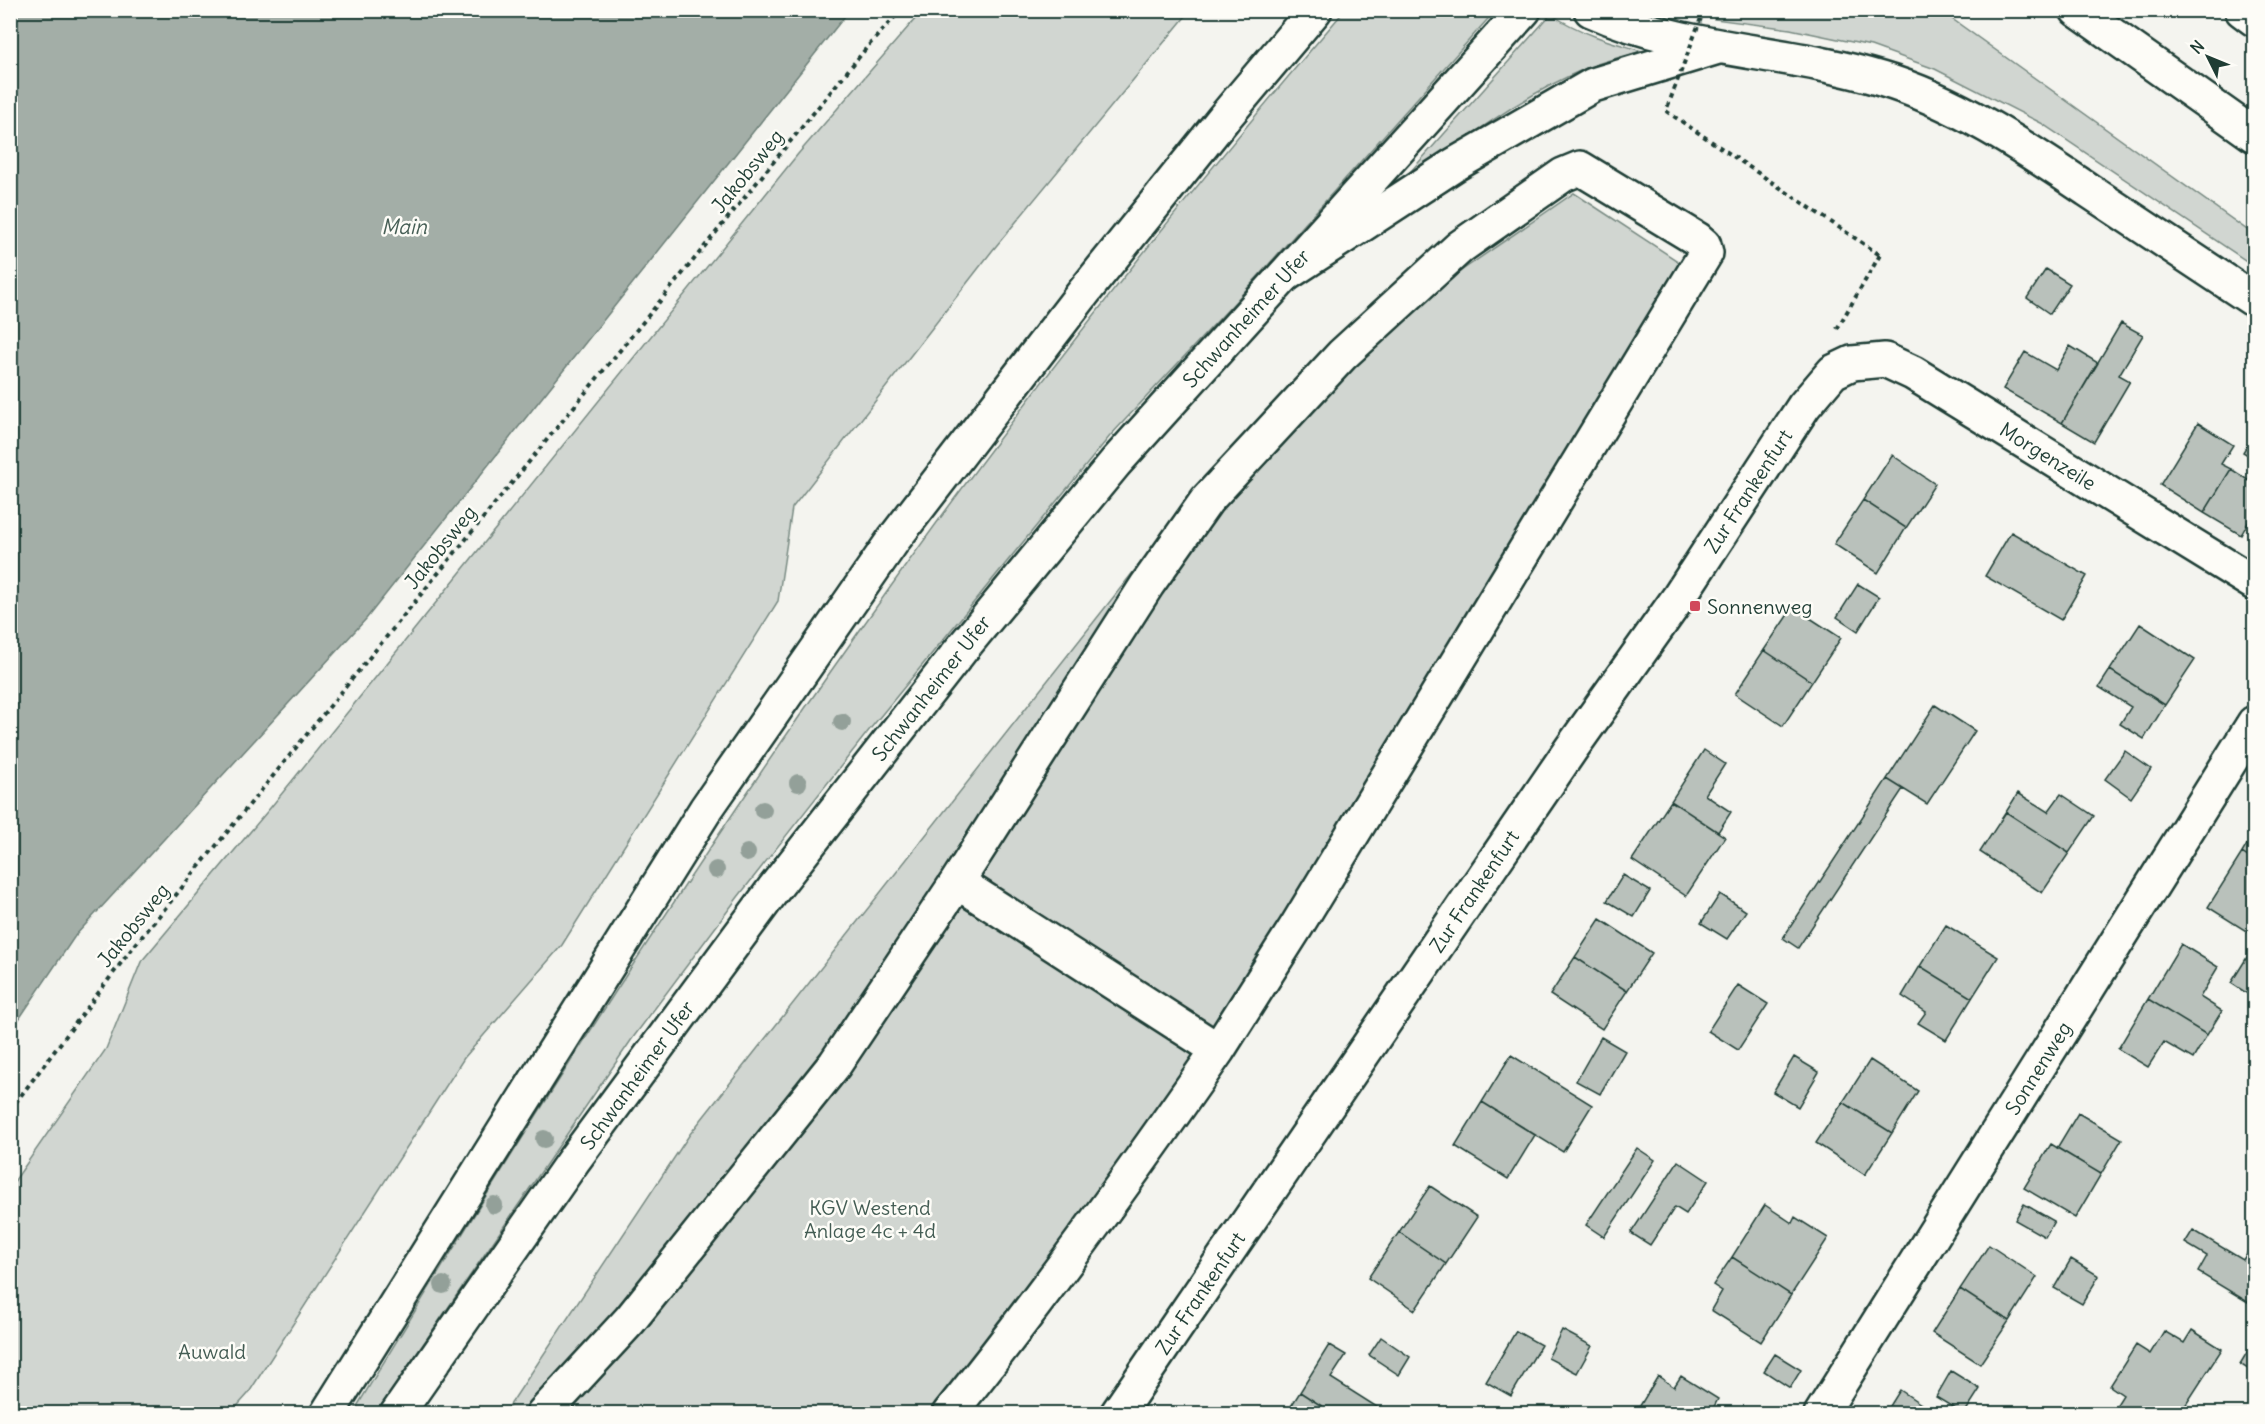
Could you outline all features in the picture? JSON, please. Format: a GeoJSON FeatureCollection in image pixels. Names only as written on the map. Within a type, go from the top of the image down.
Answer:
{"type":"FeatureCollection","features":[{"type":"Feature","properties":{"kind":"main road"},"geometry":{"type":"LineString","coordinates":[[327,1413],[706,809],[894,539],[1084,292],[1224,118],[1315,10]]}},
{"type":"Feature","properties":{"kind":"main road","name":"Schwanheimer Ufer"},"geometry":{"type":"LineString","coordinates":[[397,1413],[573,1161],[802,854],[960,651],[1115,463],[1524,10]]}},
{"type":"Feature","properties":{"kind":"main road"},"geometry":{"type":"LineString","coordinates":[[1591,10],[1645,28],[1720,46],[1805,61],[1881,78],[1960,112],[2019,144],[2254,300]]}},
{"type":"Feature","properties":{"kind":"main road"},"geometry":{"type":"LineString","coordinates":[[2077,10],[2254,135]]}},
{"type":"Feature","properties":{"kind":"main road"},"geometry":{"type":"LineString","coordinates":[[2242,10],[2254,19]]}},
{"type":"Feature","properties":{"kind":"main road"},"geometry":{"type":"LineString","coordinates":[[1285,275],[1454,165],[1593,85],[1720,46]]}},
{"type":"Feature","properties":{"kind":"main road"},"geometry":{"type":"LineString","coordinates":[[543,1413],[630,1320],[835,1064],[957,882],[1147,585],[1208,500],[1342,355],[1460,247],[1563,175],[1580,168],[1697,239],[1704,245],[1706,253],[1314,898],[1218,1050],[1112,1203],[1028,1316],[949,1413]]}},
{"type":"Feature","properties":{"kind":"main road","name":"Morgenzeile"},"geometry":{"type":"LineString","coordinates":[[1833,372],[1852,363],[1885,360],[1913,373],[2254,583]]}},
{"type":"Feature","properties":{"kind":"main road","name":"Zur Frankenfurt"},"geometry":{"type":"LineString","coordinates":[[1118,1413],[1571,749],[1679,597],[1804,406],[1833,372]]}},
{"type":"Feature","properties":{"kind":"main road","name":"Sonnenweg"},"geometry":{"type":"LineString","coordinates":[[1821,1413],[2254,723]]}},
{"type":"Feature","properties":{"kind":"main road"},"geometry":{"type":"LineString","coordinates":[[957,882],[1218,1050]]}},
{"type":"Feature","properties":{"kind":"path","name":"Jakobsweg"},"geometry":{"type":"LineString","coordinates":[[10,1110],[134,946],[860,55],[901,10]]}},
{"type":"Feature","properties":{"kind":"path"},"geometry":{"type":"LineString","coordinates":[[1704,10],[1666,111],[1880,255],[1837,330],[1833,372]]}},
{"type":"Feature","properties":{"kind":"green space","name":"Auwald"},"geometry":{"type":"Polygon","coordinates":[[[923,10],[1190,11],[992,251],[792,508],[778,601],[562,945],[464,1058],[248,1394],[231,1413],[11,1413],[11,1186],[106,1049],[141,962],[271,807],[798,154],[923,10]]]}},
{"type":"Feature","properties":{"kind":"green space"},"geometry":{"type":"Polygon","coordinates":[[[1345,10],[1495,11],[1236,301],[1110,436],[870,729],[738,897],[632,1039],[376,1413],[353,1413],[473,1216],[597,1020],[724,827],[855,637],[1031,396],[1217,162],[1345,10]]]}},
{"type":"Feature","properties":{"kind":"green space"},"geometry":{"type":"Polygon","coordinates":[[[1692,10],[1689,17],[1651,11],[1692,10]]]}},
{"type":"Feature","properties":{"kind":"green space"},"geometry":{"type":"Polygon","coordinates":[[[1717,11],[1941,11],[2254,235],[2254,266],[2041,123],[1935,69],[1871,46],[1790,29],[1714,19],[1717,11]]]}},
{"type":"Feature","properties":{"kind":"green space"},"geometry":{"type":"Polygon","coordinates":[[[1551,14],[1584,32],[1642,51],[1589,67],[1517,104],[1407,184],[1403,180],[1551,14]]]}},
{"type":"Feature","properties":{"kind":"green space","name":"KGV Westend Anlage 4c + 4d"},"geometry":{"type":"Polygon","coordinates":[[[1574,193],[1702,277],[968,1413],[504,1414],[690,1134],[1149,552],[1413,304],[1574,193]]]}},
{"type":"Feature","properties":{"kind":"water","name":"Main"},"geometry":{"type":"Polygon","coordinates":[[[11,10],[849,11],[366,619],[75,936],[11,1031],[11,10]]]}},
{"type":"Feature","properties":{"kind":"building"},"geometry":{"type":"Polygon","coordinates":[[[2046,269],[2070,284],[2050,314],[2027,298],[2046,269]]]}},
{"type":"Feature","properties":{"kind":"building"},"geometry":{"type":"Polygon","coordinates":[[[2121,323],[2143,335],[2119,375],[2130,381],[2094,442],[2062,423],[2121,323]]]}},
{"type":"Feature","properties":{"kind":"building"},"geometry":{"type":"Polygon","coordinates":[[[2070,346],[2098,363],[2062,423],[2003,389],[2025,352],[2056,370],[2070,346]]]}},
{"type":"Feature","properties":{"kind":"building"},"geometry":{"type":"Polygon","coordinates":[[[2198,423],[2233,445],[2221,464],[2231,469],[2204,513],[2160,485],[2198,423]]]}},
{"type":"Feature","properties":{"kind":"building"},"geometry":{"type":"Polygon","coordinates":[[[2254,434],[2254,459],[2243,452],[2254,434]]]}},
{"type":"Feature","properties":{"kind":"building"},"geometry":{"type":"Polygon","coordinates":[[[1892,455],[1935,484],[1906,528],[1863,500],[1892,455]]]}},
{"type":"Feature","properties":{"kind":"building"},"geometry":{"type":"Polygon","coordinates":[[[2231,469],[2254,484],[2254,512],[2241,535],[2204,513],[2231,469]]]}},
{"type":"Feature","properties":{"kind":"building"},"geometry":{"type":"Polygon","coordinates":[[[1863,500],[1906,528],[1878,573],[1834,544],[1863,500]]]}},
{"type":"Feature","properties":{"kind":"building"},"geometry":{"type":"Polygon","coordinates":[[[2011,532],[2087,576],[2061,620],[1985,576],[2011,532]]]}},
{"type":"Feature","properties":{"kind":"building"},"geometry":{"type":"Polygon","coordinates":[[[1858,584],[1879,597],[1858,631],[1837,617],[1858,584]]]}},
{"type":"Feature","properties":{"kind":"building"},"geometry":{"type":"Polygon","coordinates":[[[1793,607],[1841,638],[1812,682],[1764,650],[1793,607]]]}},
{"type":"Feature","properties":{"kind":"building"},"geometry":{"type":"Polygon","coordinates":[[[2140,624],[2195,660],[2165,705],[2110,670],[2140,624]]]}},
{"type":"Feature","properties":{"kind":"building"},"geometry":{"type":"Polygon","coordinates":[[[1764,650],[1812,682],[1783,726],[1735,694],[1764,650]]]}},
{"type":"Feature","properties":{"kind":"building"},"geometry":{"type":"Polygon","coordinates":[[[2110,670],[2165,705],[2144,739],[2120,724],[2131,707],[2099,687],[2110,670]]]}},
{"type":"Feature","properties":{"kind":"building"},"geometry":{"type":"Polygon","coordinates":[[[1935,705],[1975,731],[1927,804],[1887,779],[1935,705]]]}},
{"type":"Feature","properties":{"kind":"building"},"geometry":{"type":"Polygon","coordinates":[[[1704,750],[1725,764],[1705,795],[1731,812],[1718,832],[1671,801],[1704,750]]]}},
{"type":"Feature","properties":{"kind":"building"},"geometry":{"type":"Polygon","coordinates":[[[2125,751],[2151,769],[2131,798],[2105,779],[2125,751]]]}},
{"type":"Feature","properties":{"kind":"building"},"geometry":{"type":"Polygon","coordinates":[[[1887,779],[1903,789],[1798,948],[1783,938],[1887,779]]]}},
{"type":"Feature","properties":{"kind":"building"},"geometry":{"type":"Polygon","coordinates":[[[2018,793],[2048,812],[2061,794],[2094,816],[2069,853],[2006,812],[2018,793]]]}},
{"type":"Feature","properties":{"kind":"building"},"geometry":{"type":"Polygon","coordinates":[[[1671,801],[1725,837],[1686,896],[1632,860],[1671,801]]]}},
{"type":"Feature","properties":{"kind":"building"},"geometry":{"type":"Polygon","coordinates":[[[2006,812],[2069,853],[2042,893],[1980,852],[2006,812]]]}},
{"type":"Feature","properties":{"kind":"building"},"geometry":{"type":"Polygon","coordinates":[[[2254,833],[2254,861],[2242,853],[2254,833]]]}},
{"type":"Feature","properties":{"kind":"building"},"geometry":{"type":"Polygon","coordinates":[[[2242,853],[2254,861],[2254,936],[2208,907],[2242,853]]]}},
{"type":"Feature","properties":{"kind":"building"},"geometry":{"type":"Polygon","coordinates":[[[1623,875],[1650,891],[1634,917],[1607,901],[1623,875]]]}},
{"type":"Feature","properties":{"kind":"building"},"geometry":{"type":"Polygon","coordinates":[[[1720,894],[1746,911],[1727,939],[1701,923],[1720,894]]]}},
{"type":"Feature","properties":{"kind":"building"},"geometry":{"type":"Polygon","coordinates":[[[1600,919],[1652,953],[1627,991],[1575,957],[1600,919]]]}},
{"type":"Feature","properties":{"kind":"building"},"geometry":{"type":"Polygon","coordinates":[[[1946,925],[1998,957],[1972,998],[1920,966],[1946,925]]]}},
{"type":"Feature","properties":{"kind":"building"},"geometry":{"type":"Polygon","coordinates":[[[2181,944],[2218,967],[2200,997],[2222,1011],[2207,1035],[2148,999],[2181,944]]]}},
{"type":"Feature","properties":{"kind":"building"},"geometry":{"type":"Polygon","coordinates":[[[2254,946],[2254,998],[2231,983],[2254,946]]]}},
{"type":"Feature","properties":{"kind":"building"},"geometry":{"type":"Polygon","coordinates":[[[1575,957],[1627,991],[1602,1029],[1550,995],[1575,957]]]}},
{"type":"Feature","properties":{"kind":"building"},"geometry":{"type":"Polygon","coordinates":[[[1920,966],[1972,998],[1946,1040],[1918,1023],[1926,1012],[1902,996],[1920,966]]]}},
{"type":"Feature","properties":{"kind":"building"},"geometry":{"type":"Polygon","coordinates":[[[1738,985],[1768,1004],[1738,1050],[1708,1031],[1738,985]]]}},
{"type":"Feature","properties":{"kind":"building"},"geometry":{"type":"Polygon","coordinates":[[[2148,999],[2207,1035],[2193,1059],[2164,1042],[2148,1067],[2118,1049],[2148,999]]]}},
{"type":"Feature","properties":{"kind":"building"},"geometry":{"type":"Polygon","coordinates":[[[1601,1037],[1625,1051],[1600,1094],[1576,1081],[1601,1037]]]}},
{"type":"Feature","properties":{"kind":"building"},"geometry":{"type":"Polygon","coordinates":[[[1511,1055],[1592,1105],[1563,1152],[1482,1102],[1511,1055]]]}},
{"type":"Feature","properties":{"kind":"building"},"geometry":{"type":"Polygon","coordinates":[[[1794,1057],[1819,1072],[1798,1107],[1773,1092],[1794,1057]]]}},
{"type":"Feature","properties":{"kind":"building"},"geometry":{"type":"Polygon","coordinates":[[[1870,1060],[1918,1091],[1892,1133],[1843,1102],[1870,1060]]]}},
{"type":"Feature","properties":{"kind":"building"},"geometry":{"type":"Polygon","coordinates":[[[1482,1102],[1535,1135],[1508,1179],[1455,1146],[1482,1102]]]}},
{"type":"Feature","properties":{"kind":"building"},"geometry":{"type":"Polygon","coordinates":[[[1843,1102],[1892,1133],[1865,1175],[1816,1143],[1843,1102]]]}},
{"type":"Feature","properties":{"kind":"building"},"geometry":{"type":"Polygon","coordinates":[[[2078,1113],[2122,1139],[2101,1174],[2057,1148],[2078,1113]]]}},
{"type":"Feature","properties":{"kind":"building"},"geometry":{"type":"Polygon","coordinates":[[[2051,1144],[2101,1174],[2075,1218],[2024,1188],[2051,1144]]]}},
{"type":"Feature","properties":{"kind":"building"},"geometry":{"type":"Polygon","coordinates":[[[1637,1148],[1655,1160],[1604,1237],[1586,1225],[1637,1148]]]}},
{"type":"Feature","properties":{"kind":"building"},"geometry":{"type":"Polygon","coordinates":[[[1678,1161],[1708,1181],[1686,1214],[1675,1207],[1650,1245],[1631,1233],[1678,1161]]]}},
{"type":"Feature","properties":{"kind":"building"},"geometry":{"type":"Polygon","coordinates":[[[1430,1186],[1477,1217],[1446,1264],[1399,1232],[1430,1186]]]}},
{"type":"Feature","properties":{"kind":"building"},"geometry":{"type":"Polygon","coordinates":[[[2024,1204],[2054,1221],[2045,1237],[2015,1220],[2024,1204]]]}},
{"type":"Feature","properties":{"kind":"building"},"geometry":{"type":"Polygon","coordinates":[[[1765,1205],[1792,1223],[1795,1217],[1828,1238],[1791,1295],[1732,1257],[1765,1205]]]}},
{"type":"Feature","properties":{"kind":"building"},"geometry":{"type":"Polygon","coordinates":[[[2193,1230],[2243,1260],[2254,1241],[2254,1299],[2251,1304],[2198,1272],[2207,1256],[2185,1243],[2193,1230]]]}},
{"type":"Feature","properties":{"kind":"building"},"geometry":{"type":"Polygon","coordinates":[[[1399,1232],[1446,1264],[1415,1310],[1368,1278],[1399,1232]]]}},
{"type":"Feature","properties":{"kind":"building"},"geometry":{"type":"Polygon","coordinates":[[[1989,1245],[2037,1277],[2009,1321],[1960,1289],[1989,1245]]]}},
{"type":"Feature","properties":{"kind":"building"},"geometry":{"type":"Polygon","coordinates":[[[1732,1257],[1791,1295],[1761,1342],[1711,1310],[1722,1291],[1713,1285],[1732,1257]]]}},
{"type":"Feature","properties":{"kind":"building"},"geometry":{"type":"Polygon","coordinates":[[[2071,1259],[2099,1276],[2082,1304],[2054,1288],[2071,1259]]]}},
{"type":"Feature","properties":{"kind":"building"},"geometry":{"type":"Polygon","coordinates":[[[1960,1289],[2009,1321],[1980,1364],[1932,1333],[1960,1289]]]}},
{"type":"Feature","properties":{"kind":"building"},"geometry":{"type":"Polygon","coordinates":[[[1562,1330],[1592,1346],[1577,1373],[1548,1358],[1562,1330]]]}},
{"type":"Feature","properties":{"kind":"building"},"geometry":{"type":"Polygon","coordinates":[[[2192,1330],[2222,1349],[2183,1409],[2190,1414],[2111,1414],[2123,1395],[2110,1386],[2136,1345],[2150,1354],[2164,1331],[2184,1343],[2192,1330]]]}},
{"type":"Feature","properties":{"kind":"building"},"geometry":{"type":"Polygon","coordinates":[[[1516,1331],[1541,1345],[1511,1396],[1486,1382],[1516,1331]]]}},
{"type":"Feature","properties":{"kind":"building"},"geometry":{"type":"Polygon","coordinates":[[[1381,1337],[1410,1357],[1399,1375],[1369,1355],[1381,1337]]]}},
{"type":"Feature","properties":{"kind":"building"},"geometry":{"type":"Polygon","coordinates":[[[2254,1341],[2254,1373],[2240,1364],[2254,1341]]]}},
{"type":"Feature","properties":{"kind":"building"},"geometry":{"type":"Polygon","coordinates":[[[1329,1345],[1346,1355],[1331,1378],[1388,1414],[1334,1414],[1300,1392],[1329,1345]]]}},
{"type":"Feature","properties":{"kind":"building"},"geometry":{"type":"Polygon","coordinates":[[[1775,1354],[1801,1370],[1790,1388],[1764,1371],[1775,1354]]]}},
{"type":"Feature","properties":{"kind":"building"},"geometry":{"type":"Polygon","coordinates":[[[1951,1371],[1980,1389],[1964,1414],[1936,1397],[1951,1371]]]}},
{"type":"Feature","properties":{"kind":"building"},"geometry":{"type":"Polygon","coordinates":[[[1658,1376],[1674,1387],[1681,1376],[1718,1399],[1710,1414],[1635,1414],[1658,1376]]]}},
{"type":"Feature","properties":{"kind":"building"},"geometry":{"type":"Polygon","coordinates":[[[1900,1390],[1936,1414],[1885,1414],[1900,1390]]]}},
{"type":"Feature","properties":{"kind":"building"},"geometry":{"type":"Polygon","coordinates":[[[1300,1392],[1334,1414],[1286,1414],[1300,1392]]]}},
{"type":"Feature","properties":{"kind":"place","name":"Sonnenweg"},"geometry":{"type":"Point","coordinates":[1695,606]}}]}
